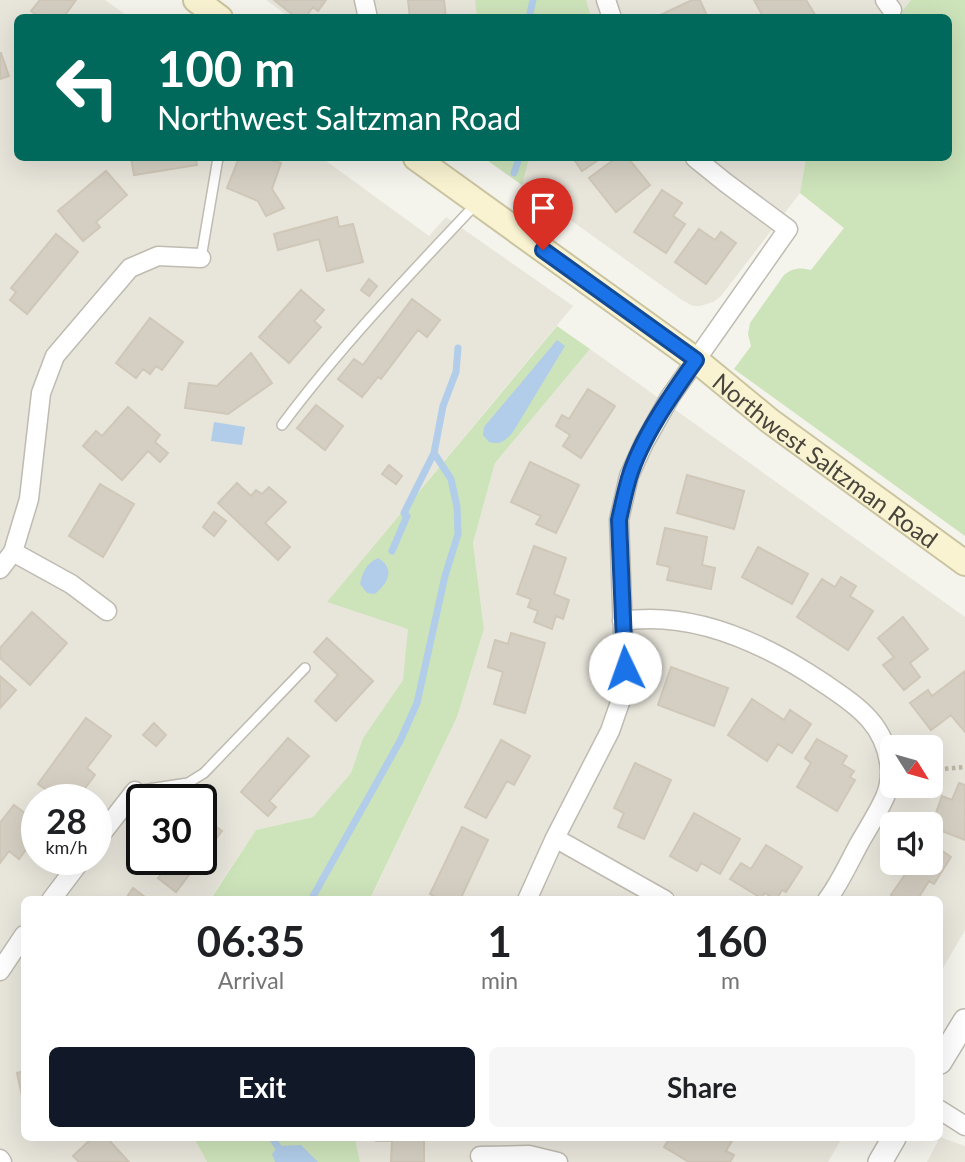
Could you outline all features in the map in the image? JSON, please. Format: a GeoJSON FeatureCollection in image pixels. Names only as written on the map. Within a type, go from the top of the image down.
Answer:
{"type":"FeatureCollection","features":[{"type":"Feature","properties":{"kind":"main road"},"geometry":{"type":"LineString","coordinates":[[196,0],[215,14]]}},
{"type":"Feature","properties":{"kind":"main road","name":"Northwest Saltzman Road"},"geometry":{"type":"LineString","coordinates":[[420,161],[696,360],[771,421],[965,563]]}},
{"type":"Feature","properties":{"kind":"street"},"geometry":{"type":"LineString","coordinates":[[529,896],[555,838],[610,731],[625,688],[619,520],[629,475],[670,397],[788,229],[699,161]]}},
{"type":"Feature","properties":{"kind":"street"},"geometry":{"type":"LineString","coordinates":[[0,569],[13,552],[29,499],[41,393],[55,356],[130,268],[158,256],[201,258]]}},
{"type":"Feature","properties":{"kind":"street"},"geometry":{"type":"LineString","coordinates":[[13,552],[71,584],[107,611]]}},
{"type":"Feature","properties":{"kind":"street"},"geometry":{"type":"LineString","coordinates":[[622,621],[642,618],[678,621],[711,628],[760,645],[858,707],[872,721],[888,755],[890,774],[886,796],[829,896]]}},
{"type":"Feature","properties":{"kind":"street"},"geometry":{"type":"LineString","coordinates":[[112,820],[126,803]]}},
{"type":"Feature","properties":{"kind":"street"},"geometry":{"type":"LineString","coordinates":[[555,838],[658,896]]}},
{"type":"Feature","properties":{"kind":"street"},"geometry":{"type":"LineString","coordinates":[[54,896],[70,875]]}},
{"type":"Feature","properties":{"kind":"street"},"geometry":{"type":"LineString","coordinates":[[0,971],[21,940]]}},
{"type":"Feature","properties":{"kind":"street"},"geometry":{"type":"LineString","coordinates":[[943,1057],[965,1021]]}},
{"type":"Feature","properties":{"kind":"street"},"geometry":{"type":"LineString","coordinates":[[943,1112],[965,1126]]}},
{"type":"Feature","properties":{"kind":"street"},"geometry":{"type":"LineString","coordinates":[[479,1141],[480,1159],[529,1155],[558,1162]]}},
{"type":"Feature","properties":{"kind":"street"},"geometry":{"type":"LineString","coordinates":[[880,1162],[892,1141]]}},
{"type":"Feature","properties":{"kind":"lane"},"geometry":{"type":"LineString","coordinates":[[201,258],[217,161]]}},
{"type":"Feature","properties":{"kind":"lane"},"geometry":{"type":"LineString","coordinates":[[282,425],[307,392],[400,285],[478,202]]}},
{"type":"Feature","properties":{"kind":"lane"},"geometry":{"type":"LineString","coordinates":[[181,784],[204,773],[305,668]]}},
{"type":"Feature","properties":{"kind":"path"},"geometry":{"type":"LineString","coordinates":[[943,769],[965,767]]}},
{"type":"Feature","properties":{"kind":"shaded area"},"geometry":{"type":"Polygon","coordinates":[[[0,0],[105,0],[125,14],[14,14],[14,161],[326,161],[429,236],[446,217],[573,306],[328,601],[408,628],[408,644],[403,680],[363,738],[351,773],[313,817],[256,830],[212,896],[21,896],[21,1141],[196,1141],[207,1162],[0,1162],[0,0]]]}},
{"type":"Feature","properties":{"kind":"shaded area"},"geometry":{"type":"Polygon","coordinates":[[[266,0],[911,0],[901,14],[285,14],[266,0]]]}},
{"type":"Feature","properties":{"kind":"shaded area"},"geometry":{"type":"Polygon","coordinates":[[[488,161],[805,161],[800,193],[721,296],[700,306],[693,306],[488,161]]]}},
{"type":"Feature","properties":{"kind":"shaded area"},"geometry":{"type":"Polygon","coordinates":[[[590,349],[965,617],[965,930],[943,968],[943,896],[372,896],[457,717],[484,629],[473,543],[495,463],[590,349]]]}},
{"type":"Feature","properties":{"kind":"shaded area"},"geometry":{"type":"Polygon","coordinates":[[[943,1138],[965,1146],[965,1162],[927,1162],[938,1141],[943,1141],[943,1138]]]}},
{"type":"Feature","properties":{"kind":"shaded area"},"geometry":{"type":"Polygon","coordinates":[[[356,1141],[840,1141],[828,1162],[360,1162],[356,1141]]]}},
{"type":"Feature","properties":{"kind":"green space"},"geometry":{"type":"Polygon","coordinates":[[[475,0],[586,0],[590,14],[477,14],[475,0]]]}},
{"type":"Feature","properties":{"kind":"green space"},"geometry":{"type":"Polygon","coordinates":[[[911,0],[965,0],[965,536],[734,369],[751,346],[748,334],[750,323],[784,275],[796,269],[811,270],[844,228],[800,193],[805,161],[952,161],[952,14],[900,14],[911,0]]]}},
{"type":"Feature","properties":{"kind":"green space"},"geometry":{"type":"Polygon","coordinates":[[[488,161],[528,161],[522,185],[488,161]]]}},
{"type":"Feature","properties":{"kind":"green space"},"geometry":{"type":"Polygon","coordinates":[[[557,326],[590,349],[495,463],[473,543],[484,629],[457,717],[371,896],[213,896],[256,830],[313,817],[351,773],[363,738],[403,680],[408,629],[327,602],[557,326]]]}},
{"type":"Feature","properties":{"kind":"green space"},"geometry":{"type":"Polygon","coordinates":[[[196,1141],[356,1141],[360,1162],[207,1162],[196,1141]]]}},
{"type":"Feature","properties":{"kind":"water"},"geometry":{"type":"Polygon","coordinates":[[[557,340],[565,346],[513,432],[503,442],[489,442],[483,435],[484,427],[557,340]]]}},
{"type":"Feature","properties":{"kind":"water"},"geometry":{"type":"Polygon","coordinates":[[[214,422],[245,427],[242,445],[211,441],[214,422]]]}},
{"type":"Feature","properties":{"kind":"water"},"geometry":{"type":"Polygon","coordinates":[[[378,558],[387,567],[388,576],[375,594],[367,593],[360,584],[362,575],[368,565],[378,558]]]}},
{"type":"Feature","properties":{"kind":"water"},"geometry":{"type":"Polygon","coordinates":[[[301,1145],[318,1162],[275,1162],[272,1154],[278,1146],[301,1145]]]}},
{"type":"Feature","properties":{"kind":"building"},"geometry":{"type":"Polygon","coordinates":[[[40,0],[76,0],[66,14],[35,14],[31,11],[40,0]]]}},
{"type":"Feature","properties":{"kind":"building"},"geometry":{"type":"Polygon","coordinates":[[[274,0],[326,0],[318,11],[313,7],[308,14],[292,14],[274,0]]]}},
{"type":"Feature","properties":{"kind":"building"},"geometry":{"type":"Polygon","coordinates":[[[408,0],[444,0],[446,14],[410,14],[408,0]]]}},
{"type":"Feature","properties":{"kind":"building"},"geometry":{"type":"Polygon","coordinates":[[[692,0],[700,0],[706,14],[662,14],[692,0]]]}},
{"type":"Feature","properties":{"kind":"building"},"geometry":{"type":"Polygon","coordinates":[[[754,0],[806,0],[815,14],[762,14],[754,0]]]}},
{"type":"Feature","properties":{"kind":"building"},"geometry":{"type":"Polygon","coordinates":[[[0,53],[9,76],[0,79],[0,53]]]}},
{"type":"Feature","properties":{"kind":"building"},"geometry":{"type":"Polygon","coordinates":[[[132,161],[196,161],[197,165],[134,175],[132,161]]]}},
{"type":"Feature","properties":{"kind":"building"},"geometry":{"type":"Polygon","coordinates":[[[238,161],[281,163],[272,189],[284,208],[266,216],[258,201],[227,188],[238,161]]]}},
{"type":"Feature","properties":{"kind":"building"},"geometry":{"type":"Polygon","coordinates":[[[575,161],[597,161],[582,171],[575,161]]]}},
{"type":"Feature","properties":{"kind":"building"},"geometry":{"type":"Polygon","coordinates":[[[612,161],[630,161],[650,185],[616,212],[589,178],[612,161]]]}},
{"type":"Feature","properties":{"kind":"building"},"geometry":{"type":"Polygon","coordinates":[[[106,171],[127,195],[96,222],[100,227],[83,241],[58,211],[106,171]]]}},
{"type":"Feature","properties":{"kind":"building"},"geometry":{"type":"Polygon","coordinates":[[[662,190],[682,203],[673,216],[685,224],[666,253],[634,232],[662,190]]]}},
{"type":"Feature","properties":{"kind":"building"},"geometry":{"type":"Polygon","coordinates":[[[337,217],[339,227],[353,224],[363,262],[327,271],[319,239],[278,250],[274,234],[337,217]]]}},
{"type":"Feature","properties":{"kind":"building"},"geometry":{"type":"Polygon","coordinates":[[[699,229],[715,240],[721,232],[736,243],[706,284],[675,262],[699,229]]]}},
{"type":"Feature","properties":{"kind":"building"},"geometry":{"type":"Polygon","coordinates":[[[56,234],[78,252],[27,314],[10,300],[16,292],[11,288],[56,234]]]}},
{"type":"Feature","properties":{"kind":"building"},"geometry":{"type":"Polygon","coordinates":[[[369,279],[377,286],[369,296],[361,290],[369,279]]]}},
{"type":"Feature","properties":{"kind":"building"},"geometry":{"type":"Polygon","coordinates":[[[301,290],[324,310],[314,321],[321,327],[289,363],[259,337],[301,290]]]}},
{"type":"Feature","properties":{"kind":"building"},"geometry":{"type":"Polygon","coordinates":[[[412,299],[440,320],[427,337],[418,330],[381,379],[378,377],[362,397],[338,379],[354,359],[363,365],[412,299]]]}},
{"type":"Feature","properties":{"kind":"building"},"geometry":{"type":"Polygon","coordinates":[[[150,318],[183,342],[162,370],[156,366],[150,374],[143,369],[136,378],[116,363],[150,318]]]}},
{"type":"Feature","properties":{"kind":"building"},"geometry":{"type":"Polygon","coordinates":[[[251,353],[272,383],[228,414],[185,408],[189,383],[217,386],[251,353]]]}},
{"type":"Feature","properties":{"kind":"building"},"geometry":{"type":"Polygon","coordinates":[[[588,389],[615,406],[581,458],[563,446],[570,435],[556,426],[562,415],[569,419],[588,389]]]}},
{"type":"Feature","properties":{"kind":"building"},"geometry":{"type":"Polygon","coordinates":[[[316,405],[343,426],[325,450],[297,428],[316,405]]]}},
{"type":"Feature","properties":{"kind":"building"},"geometry":{"type":"Polygon","coordinates":[[[128,407],[160,435],[155,442],[168,453],[160,462],[148,451],[122,480],[83,446],[96,431],[102,436],[128,407]]]}},
{"type":"Feature","properties":{"kind":"building"},"geometry":{"type":"Polygon","coordinates":[[[530,462],[579,485],[556,533],[536,524],[541,516],[511,502],[530,462]]]}},
{"type":"Feature","properties":{"kind":"building"},"geometry":{"type":"Polygon","coordinates":[[[389,465],[402,476],[396,484],[382,474],[389,465]]]}},
{"type":"Feature","properties":{"kind":"building"},"geometry":{"type":"Polygon","coordinates":[[[687,475],[744,491],[734,529],[677,513],[687,475]]]}},
{"type":"Feature","properties":{"kind":"building"},"geometry":{"type":"Polygon","coordinates":[[[237,483],[251,496],[256,490],[262,494],[269,487],[286,502],[265,523],[290,547],[278,560],[218,503],[237,483]]]}},
{"type":"Feature","properties":{"kind":"building"},"geometry":{"type":"Polygon","coordinates":[[[100,484],[134,504],[103,557],[69,536],[100,484]]]}},
{"type":"Feature","properties":{"kind":"building"},"geometry":{"type":"Polygon","coordinates":[[[214,512],[226,521],[214,536],[203,527],[214,512]]]}},
{"type":"Feature","properties":{"kind":"building"},"geometry":{"type":"Polygon","coordinates":[[[665,528],[707,537],[702,565],[715,568],[711,589],[667,580],[670,567],[657,564],[665,528]]]}},
{"type":"Feature","properties":{"kind":"building"},"geometry":{"type":"Polygon","coordinates":[[[534,546],[566,558],[554,594],[569,600],[563,619],[556,616],[552,629],[534,622],[538,611],[528,607],[531,599],[517,594],[534,546]]]}},
{"type":"Feature","properties":{"kind":"building"},"geometry":{"type":"Polygon","coordinates":[[[758,547],[808,574],[792,604],[742,577],[758,547]]]}},
{"type":"Feature","properties":{"kind":"building"},"geometry":{"type":"Polygon","coordinates":[[[841,577],[856,586],[850,596],[873,611],[848,650],[797,617],[822,579],[835,587],[841,577]]]}},
{"type":"Feature","properties":{"kind":"building"},"geometry":{"type":"Polygon","coordinates":[[[32,612],[67,643],[30,685],[0,658],[0,648],[32,612]]]}},
{"type":"Feature","properties":{"kind":"building"},"geometry":{"type":"Polygon","coordinates":[[[903,617],[928,649],[910,663],[920,677],[904,690],[883,665],[894,657],[878,638],[903,617]]]}},
{"type":"Feature","properties":{"kind":"building"},"geometry":{"type":"Polygon","coordinates":[[[511,633],[545,643],[525,713],[494,704],[503,672],[488,667],[495,640],[508,644],[511,633]]]}},
{"type":"Feature","properties":{"kind":"building"},"geometry":{"type":"Polygon","coordinates":[[[327,638],[373,681],[336,721],[315,701],[338,675],[314,652],[327,638]]]}},
{"type":"Feature","properties":{"kind":"building"},"geometry":{"type":"Polygon","coordinates":[[[671,667],[728,688],[714,726],[658,705],[671,667]]]}},
{"type":"Feature","properties":{"kind":"building"},"geometry":{"type":"Polygon","coordinates":[[[965,671],[965,732],[951,715],[931,730],[910,703],[928,690],[932,696],[965,671]]]}},
{"type":"Feature","properties":{"kind":"building"},"geometry":{"type":"Polygon","coordinates":[[[0,676],[16,690],[0,708],[0,676]]]}},
{"type":"Feature","properties":{"kind":"building"},"geometry":{"type":"Polygon","coordinates":[[[752,699],[784,720],[790,710],[811,724],[792,753],[778,744],[767,761],[728,735],[752,699]]]}},
{"type":"Feature","properties":{"kind":"building"},"geometry":{"type":"Polygon","coordinates":[[[86,718],[111,736],[87,768],[95,775],[88,784],[38,784],[86,718]]]}},
{"type":"Feature","properties":{"kind":"building"},"geometry":{"type":"Polygon","coordinates":[[[154,723],[166,735],[156,746],[143,735],[154,723]]]}},
{"type":"Feature","properties":{"kind":"building"},"geometry":{"type":"Polygon","coordinates":[[[288,738],[309,756],[269,801],[276,807],[268,816],[241,792],[288,738]]]}},
{"type":"Feature","properties":{"kind":"building"},"geometry":{"type":"Polygon","coordinates":[[[817,739],[847,756],[842,764],[854,771],[850,777],[855,780],[837,811],[797,787],[811,763],[805,758],[817,739]]]}},
{"type":"Feature","properties":{"kind":"building"},"geometry":{"type":"Polygon","coordinates":[[[501,740],[530,756],[514,785],[507,781],[486,818],[465,807],[501,740]]]}},
{"type":"Feature","properties":{"kind":"building"},"geometry":{"type":"Polygon","coordinates":[[[635,763],[671,780],[644,839],[618,827],[624,813],[614,808],[635,763]]]}},
{"type":"Feature","properties":{"kind":"building"},"geometry":{"type":"Polygon","coordinates":[[[959,783],[965,785],[965,840],[943,832],[943,812],[936,812],[943,796],[952,800],[959,783]]]}},
{"type":"Feature","properties":{"kind":"building"},"geometry":{"type":"Polygon","coordinates":[[[14,805],[21,810],[19,859],[9,851],[0,863],[0,823],[14,805]]]}},
{"type":"Feature","properties":{"kind":"building"},"geometry":{"type":"Polygon","coordinates":[[[694,813],[740,839],[720,874],[701,863],[697,871],[670,856],[694,813]]]}},
{"type":"Feature","properties":{"kind":"building"},"geometry":{"type":"Polygon","coordinates":[[[462,827],[488,840],[462,896],[430,894],[462,827]]]}},
{"type":"Feature","properties":{"kind":"building"},"geometry":{"type":"Polygon","coordinates":[[[766,845],[802,867],[786,892],[782,890],[778,896],[765,893],[758,896],[730,879],[741,863],[751,869],[766,845]]]}},
{"type":"Feature","properties":{"kind":"building"},"geometry":{"type":"Polygon","coordinates":[[[943,851],[951,857],[943,870],[943,851]]]}},
{"type":"Feature","properties":{"kind":"building"},"geometry":{"type":"Polygon","coordinates":[[[160,875],[189,875],[176,892],[158,878],[160,875]]]}},
{"type":"Feature","properties":{"kind":"building"},"geometry":{"type":"Polygon","coordinates":[[[905,875],[940,875],[934,884],[929,881],[920,896],[891,895],[905,875]]]}},
{"type":"Feature","properties":{"kind":"building"},"geometry":{"type":"Polygon","coordinates":[[[133,888],[144,896],[128,896],[133,888]]]}},
{"type":"Feature","properties":{"kind":"building"},"geometry":{"type":"Polygon","coordinates":[[[21,1072],[21,1091],[17,1073],[21,1072]]]}},
{"type":"Feature","properties":{"kind":"building"},"geometry":{"type":"Polygon","coordinates":[[[89,1141],[110,1141],[129,1162],[79,1162],[73,1156],[89,1141]]]}},
{"type":"Feature","properties":{"kind":"building"},"geometry":{"type":"Polygon","coordinates":[[[392,1141],[424,1141],[424,1162],[391,1162],[392,1141]]]}},
{"type":"Feature","properties":{"kind":"building"},"geometry":{"type":"Polygon","coordinates":[[[668,1141],[732,1141],[726,1151],[734,1155],[730,1162],[689,1162],[664,1147],[668,1141]]]}},
{"type":"Feature","properties":{"kind":"waterway"},"geometry":{"type":"LineString","coordinates":[[530,14],[533,0]]}},
{"type":"Feature","properties":{"kind":"waterway"},"geometry":{"type":"LineString","coordinates":[[514,173],[518,161]]}},
{"type":"Feature","properties":{"kind":"waterway"},"geometry":{"type":"LineString","coordinates":[[313,896],[400,741],[417,703],[445,576],[458,534],[457,507],[451,479],[434,453],[443,406],[456,372],[458,348]]}},
{"type":"Feature","properties":{"kind":"waterway"},"geometry":{"type":"LineString","coordinates":[[392,551],[407,516],[404,513],[434,453]]}},
{"type":"Feature","properties":{"kind":"waterway"},"geometry":{"type":"LineString","coordinates":[[274,1141],[288,1162]]}},
{"type":"Feature","properties":{"kind":"route"},"geometry":{"type":"LineString","coordinates":[[543,250],[696,360],[670,397],[645,443],[629,475],[623,501],[619,520],[625,668]]}}]}
